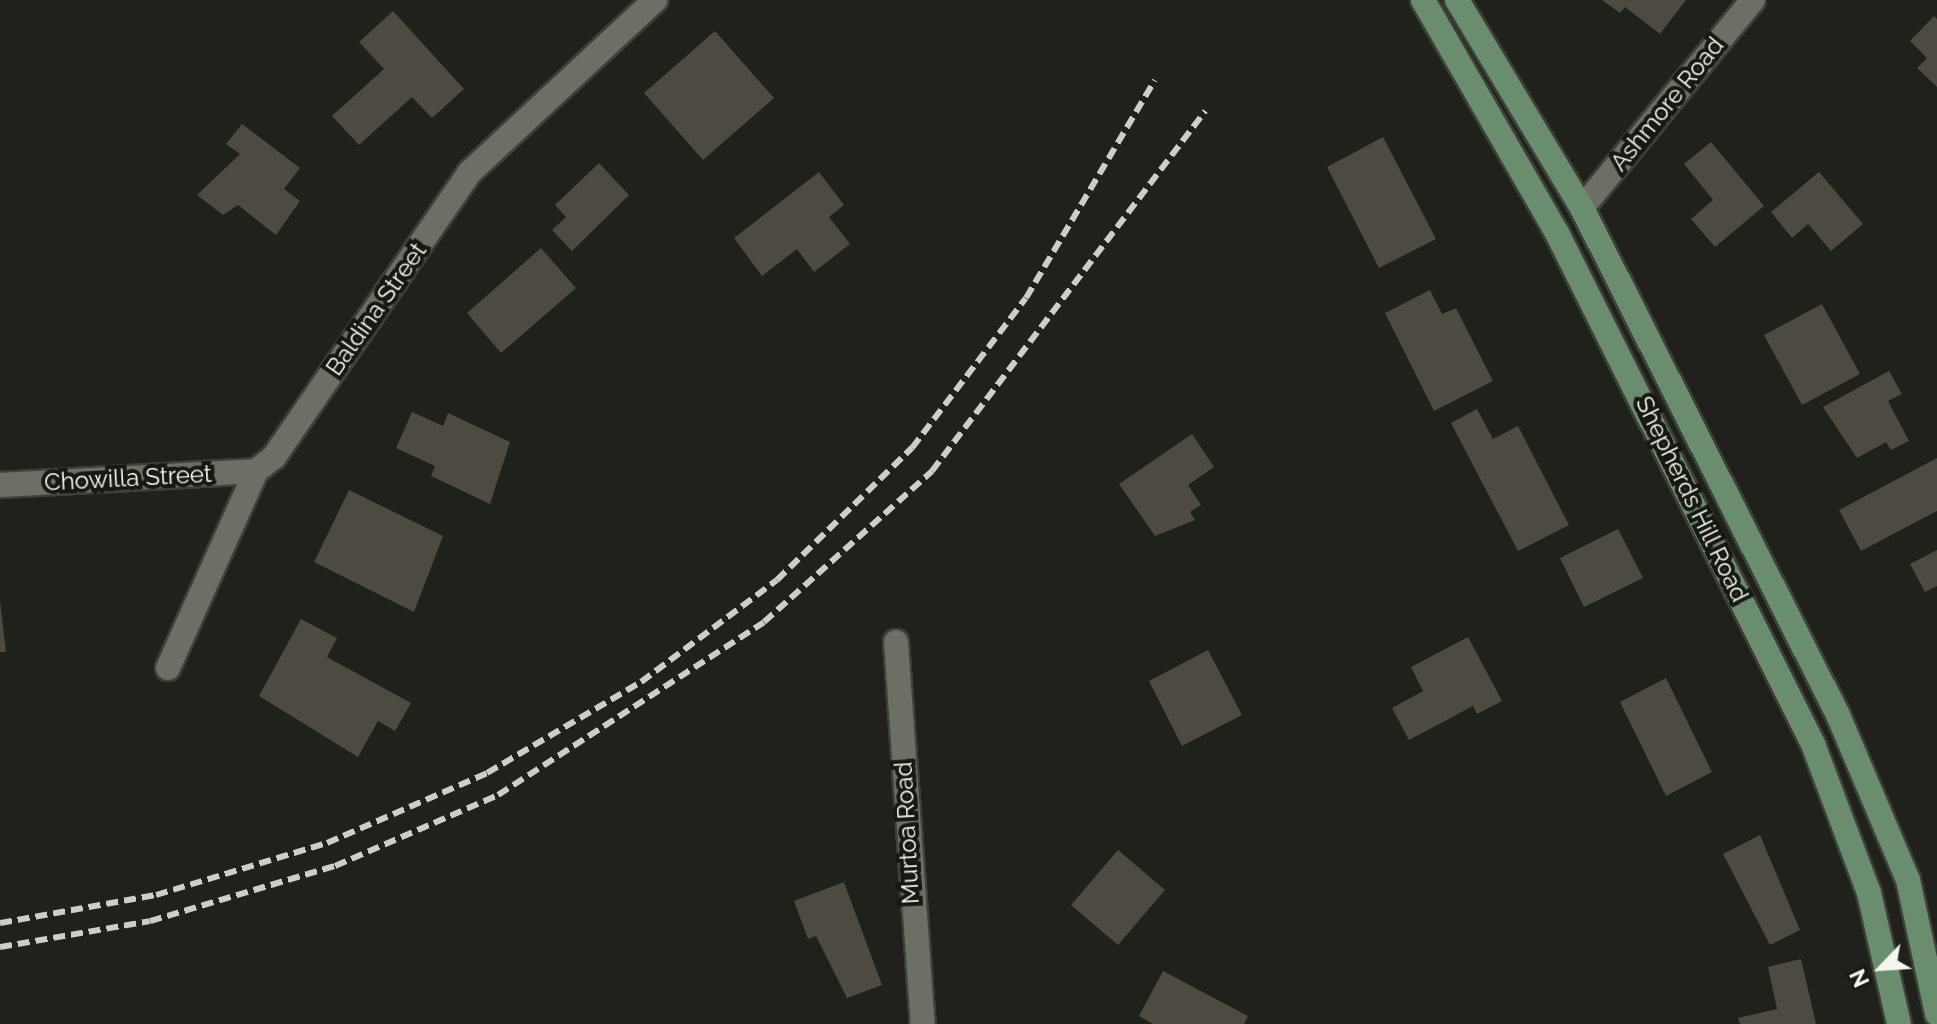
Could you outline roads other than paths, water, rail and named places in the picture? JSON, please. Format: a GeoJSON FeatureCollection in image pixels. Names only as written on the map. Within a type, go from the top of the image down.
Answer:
{"type":"FeatureCollection","features":[{"type":"Feature","properties":{"kind":"main road","name":"Shepherds Hill Road"},"geometry":{"type":"LineString","coordinates":[[1423,0],[1557,233],[1813,744],[1869,893],[1899,1024]]}},
{"type":"Feature","properties":{"kind":"main road","name":"Shepherds Hill Road"},"geometry":{"type":"LineString","coordinates":[[1457,0],[1582,208],[1838,715],[1908,880],[1937,1014]]}},
{"type":"Feature","properties":{"kind":"street","name":"Baldina Street"},"geometry":{"type":"LineString","coordinates":[[168,668],[256,471],[274,457],[470,172],[655,0]]}},
{"type":"Feature","properties":{"kind":"street","name":"Ashmore Road"},"geometry":{"type":"LineString","coordinates":[[1582,208],[1753,0]]}},
{"type":"Feature","properties":{"kind":"street","name":"Chowilla Street"},"geometry":{"type":"LineString","coordinates":[[0,485],[256,471]]}},
{"type":"Feature","properties":{"kind":"street","name":"Murtoa Road"},"geometry":{"type":"LineString","coordinates":[[896,642],[923,1024]]}},
{"type":"Feature","properties":{"kind":"railway"},"geometry":{"type":"LineString","coordinates":[[0,923],[156,895],[327,843],[487,773],[641,682],[777,580],[912,448],[1026,298],[1155,80]]}},
{"type":"Feature","properties":{"kind":"railway"},"geometry":{"type":"LineString","coordinates":[[0,947],[150,921],[335,866],[498,795],[764,622],[932,471],[1205,111]]}}]}
